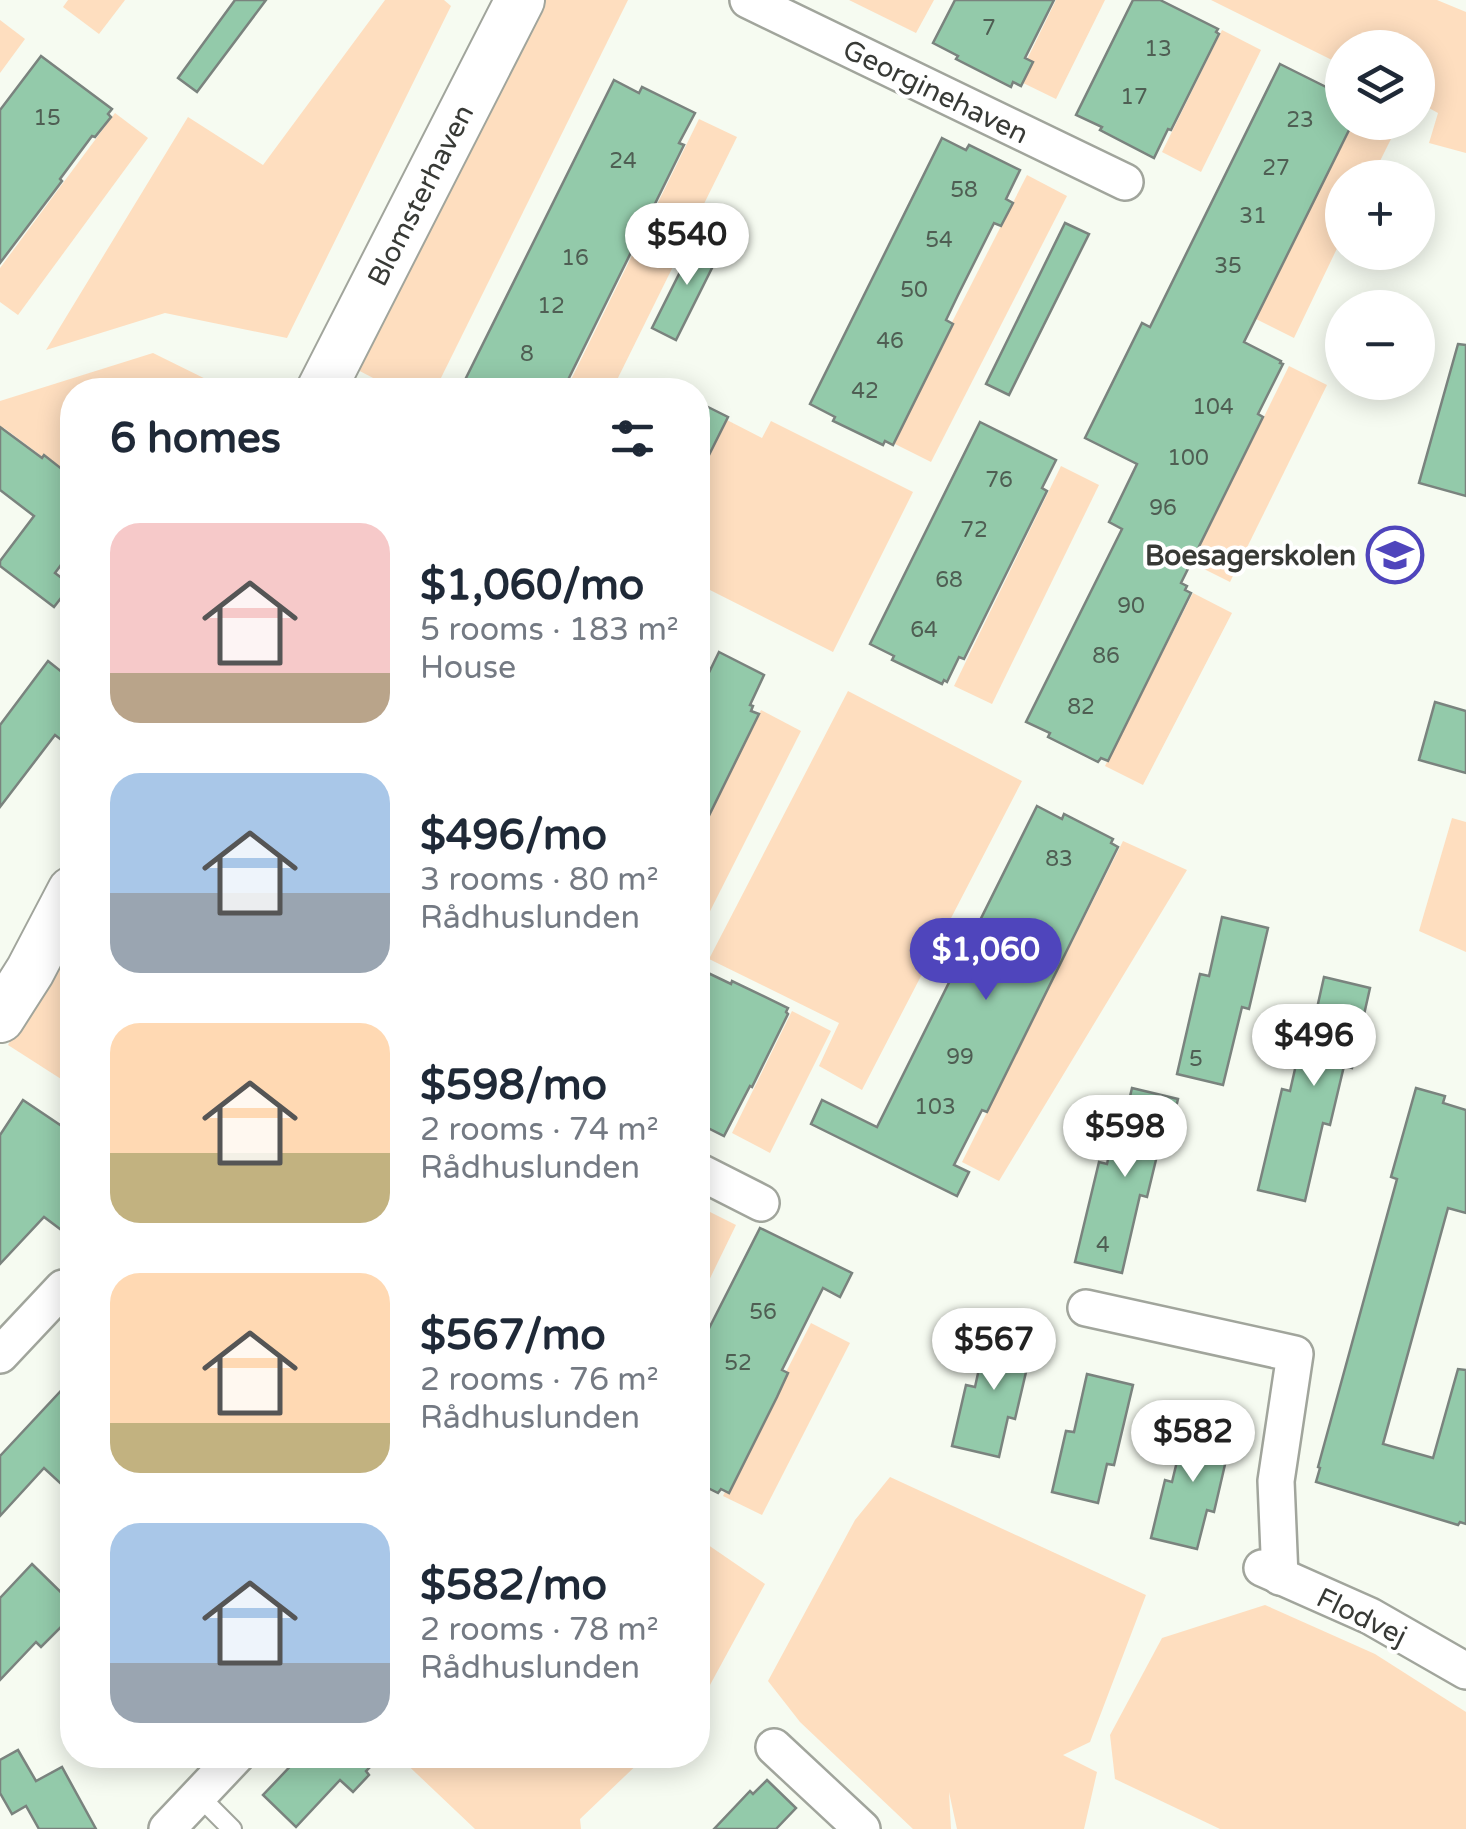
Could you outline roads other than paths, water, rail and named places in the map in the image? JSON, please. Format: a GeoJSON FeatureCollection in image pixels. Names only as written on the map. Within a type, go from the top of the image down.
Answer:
{"type":"FeatureCollection","features":[{"type":"Feature","properties":{"kind":"street","name":"Georginehaven"},"geometry":{"type":"LineString","coordinates":[[748,0],[1125,182]]}},
{"type":"Feature","properties":{"kind":"street","name":"Blomsterhaven"},"geometry":{"type":"LineString","coordinates":[[326,378],[506,6]]}},
{"type":"Feature","properties":{"kind":"street"},"geometry":{"type":"LineString","coordinates":[[0,1018],[60,914]]}},
{"type":"Feature","properties":{"kind":"street"},"geometry":{"type":"LineString","coordinates":[[710,1177],[761,1203]]}},
{"type":"Feature","properties":{"kind":"street"},"geometry":{"type":"LineString","coordinates":[[0,1355],[60,1291]]}},
{"type":"Feature","properties":{"kind":"street","name":"Flodvej"},"geometry":{"type":"LineString","coordinates":[[1086,1308],[1295,1354],[1276,1481],[1268,1571],[1370,1616],[1466,1671]]}},
{"type":"Feature","properties":{"kind":"street"},"geometry":{"type":"LineString","coordinates":[[774,1747],[862,1829]]}},
{"type":"Feature","properties":{"kind":"street"},"geometry":{"type":"LineString","coordinates":[[167,1829],[225,1768]]}},
{"type":"Feature","properties":{"kind":"lane"},"geometry":{"type":"LineString","coordinates":[[199,1796],[232,1829]]}},
{"type":"Feature","properties":{"kind":"place","name":"Boesagerskolen"},"geometry":{"type":"Point","coordinates":[1395,555]}}]}
